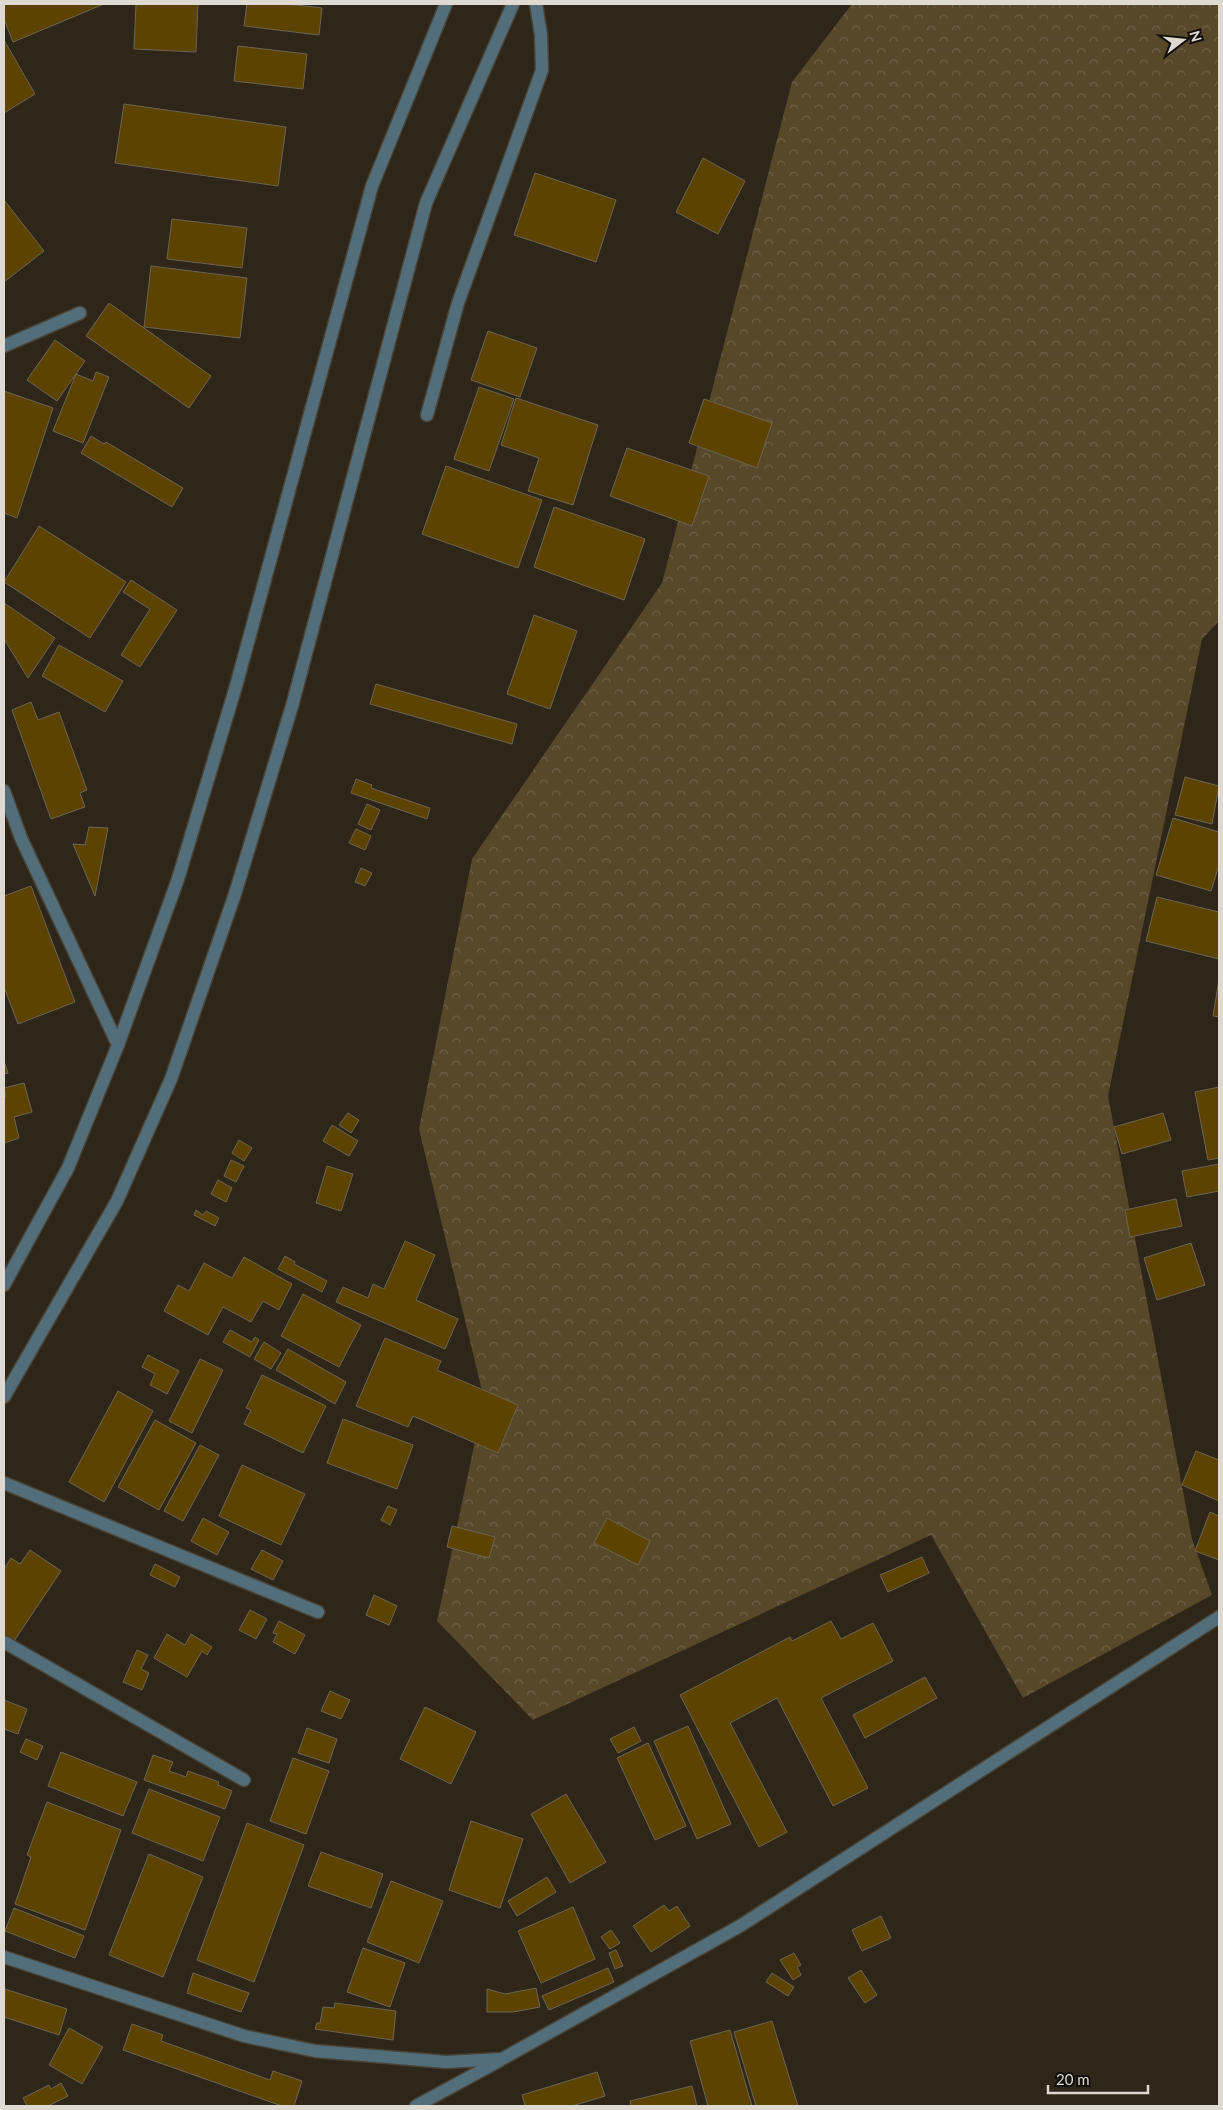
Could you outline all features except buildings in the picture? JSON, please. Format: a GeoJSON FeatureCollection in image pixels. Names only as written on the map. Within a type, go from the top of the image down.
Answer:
{"type":"FeatureCollection","features":[{"type":"Feature","properties":{"kind":"street"},"geometry":{"type":"LineString","coordinates":[[4,1285],[68,1168],[118,1044],[178,879],[236,686],[372,186],[446,4]]}},
{"type":"Feature","properties":{"kind":"street"},"geometry":{"type":"LineString","coordinates":[[4,1397],[117,1201],[171,1079],[235,894],[292,706],[426,203],[513,4]]}},
{"type":"Feature","properties":{"kind":"street"},"geometry":{"type":"LineString","coordinates":[[427,415],[458,303],[542,70],[541,35],[536,4]]}},
{"type":"Feature","properties":{"kind":"street"},"geometry":{"type":"LineString","coordinates":[[4,346],[80,313]]}},
{"type":"Feature","properties":{"kind":"street"},"geometry":{"type":"LineString","coordinates":[[4,791],[21,838],[118,1044]]}},
{"type":"Feature","properties":{"kind":"street"},"geometry":{"type":"LineString","coordinates":[[4,1484],[318,1612]]}},
{"type":"Feature","properties":{"kind":"street"},"geometry":{"type":"LineString","coordinates":[[416,2106],[740,1926],[1164,1650],[1219,1617]]}},
{"type":"Feature","properties":{"kind":"street"},"geometry":{"type":"LineString","coordinates":[[4,1642],[244,1780]]}},
{"type":"Feature","properties":{"kind":"street"},"geometry":{"type":"LineString","coordinates":[[4,1957],[244,2036],[315,2051],[446,2062],[502,2059]]}},
{"type":"Feature","properties":{"kind":"green space"},"geometry":{"type":"Polygon","coordinates":[[[852,4],[1219,4],[1219,621],[1202,639],[1108,1096],[1192,1539],[1212,1595],[1023,1698],[931,1535],[533,1720],[437,1621],[484,1399],[419,1129],[472,859],[662,583],[792,82],[852,4]]]}}]}
